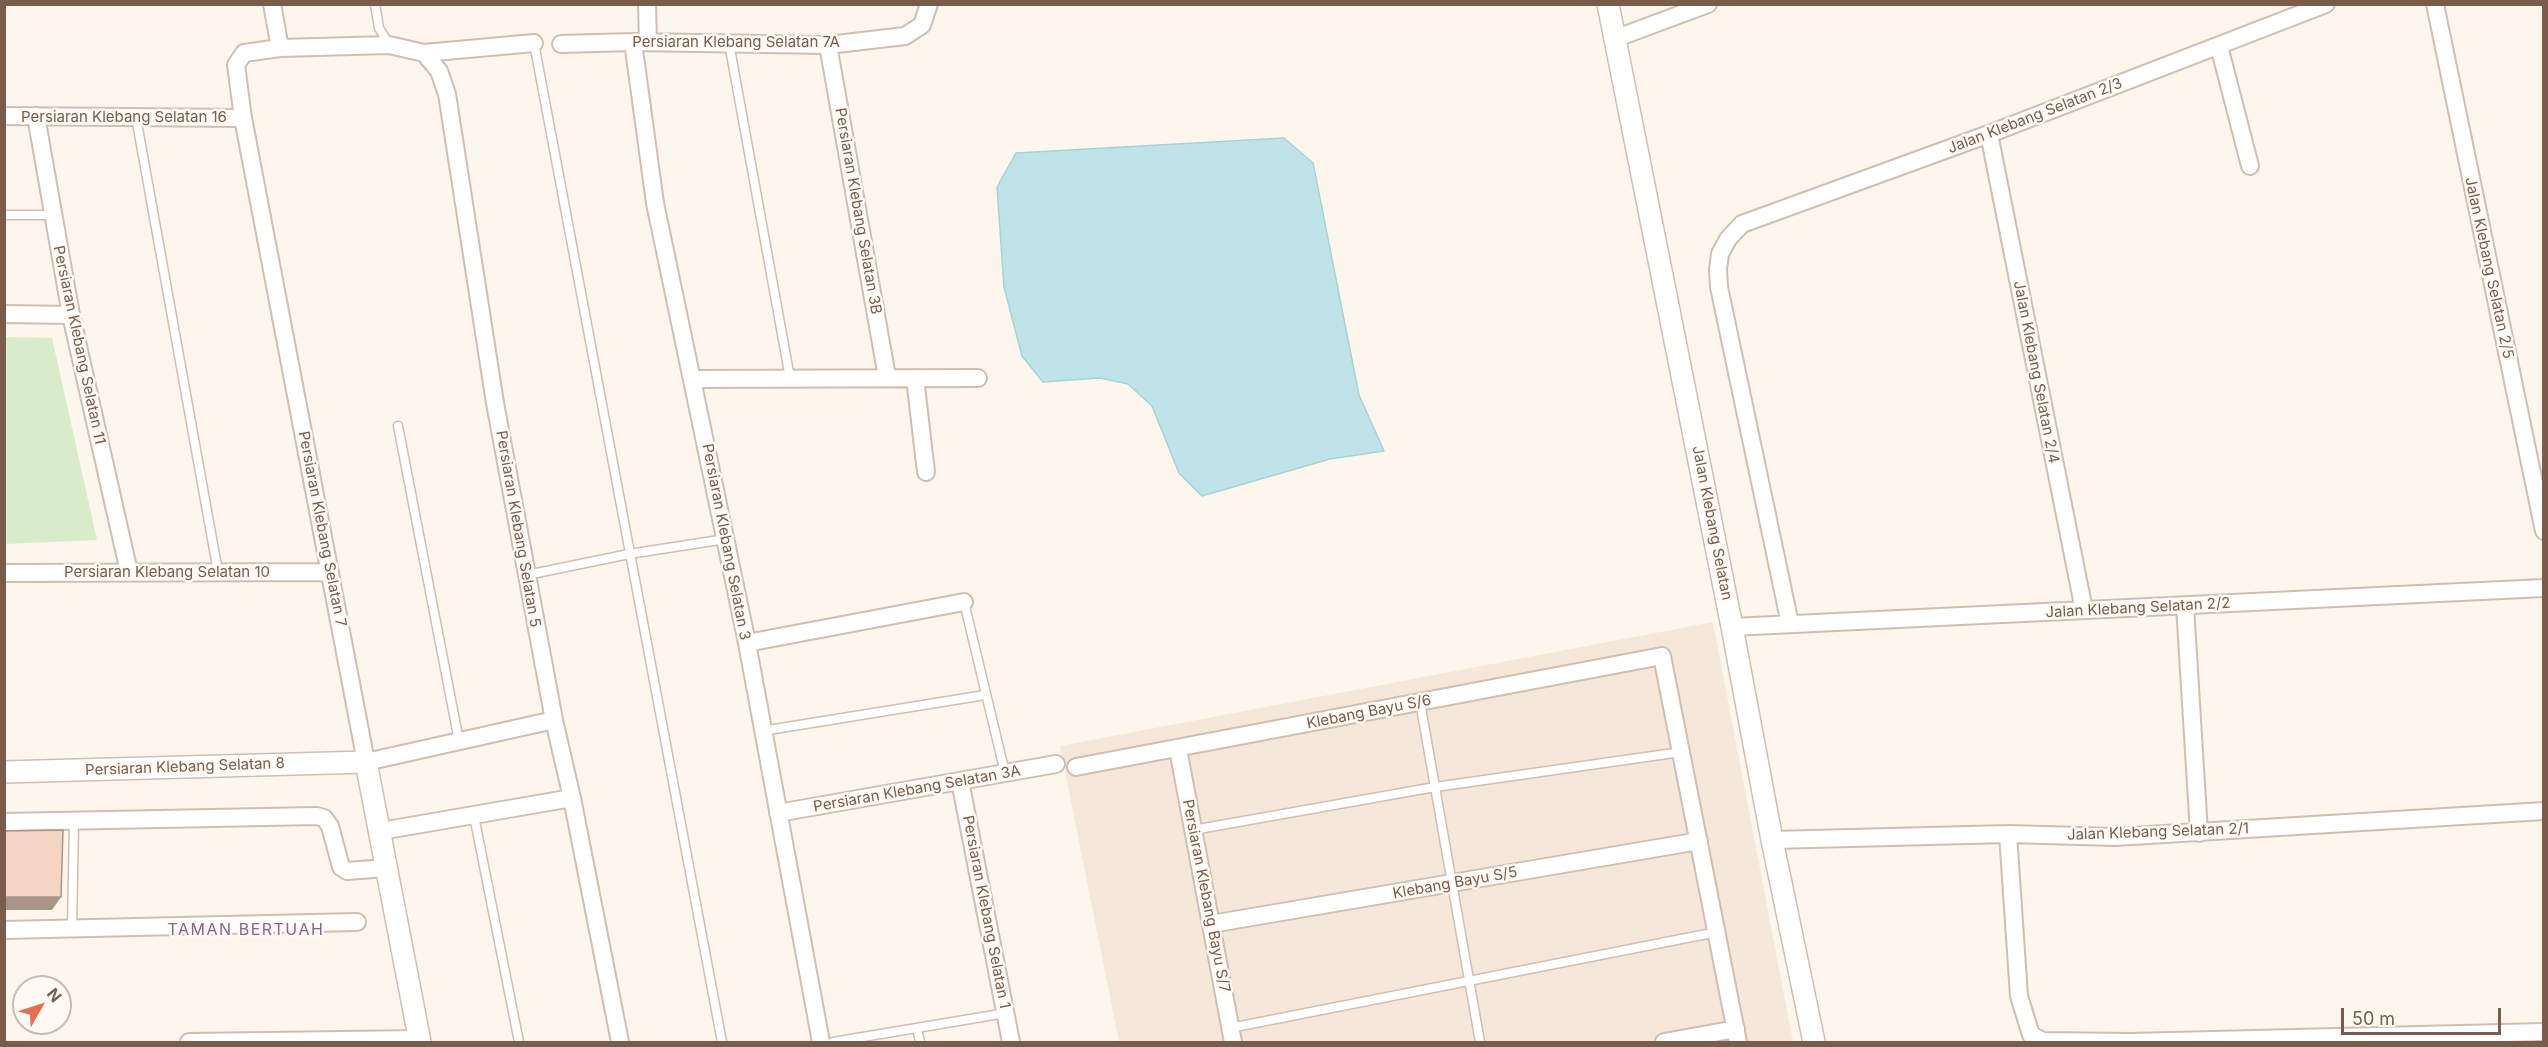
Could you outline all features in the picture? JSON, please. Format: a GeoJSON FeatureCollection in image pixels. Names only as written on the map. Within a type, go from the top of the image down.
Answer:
{"type":"FeatureCollection","features":[{"type":"Feature","properties":{"kind":"street"},"geometry":{"type":"LineString","coordinates":[[272,4],[280,48]]}},
{"type":"Feature","properties":{"kind":"street","name":"Persiaran Klebang Selatan 3"},"geometry":{"type":"LineString","coordinates":[[647,4],[640,42],[655,202],[747,643],[821,1042]]}},
{"type":"Feature","properties":{"kind":"street","name":"Persiaran Klebang Selatan 7A"},"geometry":{"type":"LineString","coordinates":[[561,44],[640,42],[828,45],[905,36],[922,25],[928,4]]}},
{"type":"Feature","properties":{"kind":"street","name":"Jalan Klebang Selatan"},"geometry":{"type":"LineString","coordinates":[[1608,4],[1772,840],[1814,1042]]}},
{"type":"Feature","properties":{"kind":"street"},"geometry":{"type":"LineString","coordinates":[[1614,39],[1708,4]]}},
{"type":"Feature","properties":{"kind":"street","name":"Jalan Klebang Selatan 2/3"},"geometry":{"type":"LineString","coordinates":[[1790,624],[1719,287],[1720,254],[1728,239],[1742,224],[1989,134],[2326,4]]}},
{"type":"Feature","properties":{"kind":"street","name":"Jalan Klebang Selatan 2/5"},"geometry":{"type":"LineString","coordinates":[[2435,4],[2544,531]]}},
{"type":"Feature","properties":{"kind":"street"},"geometry":{"type":"LineString","coordinates":[[389,45],[424,53],[534,43]]}},
{"type":"Feature","properties":{"kind":"street","name":"Persiaran Klebang Selatan 7"},"geometry":{"type":"LineString","coordinates":[[389,45],[280,48],[244,53],[236,65],[243,118],[420,1041]]}},
{"type":"Feature","properties":{"kind":"street","name":"Persiaran Klebang Selatan 3B"},"geometry":{"type":"LineString","coordinates":[[828,45],[887,377]]}},
{"type":"Feature","properties":{"kind":"street"},"geometry":{"type":"LineString","coordinates":[[2219,46],[2250,166]]}},
{"type":"Feature","properties":{"kind":"street","name":"Persiaran Klebang Selatan 5"},"geometry":{"type":"LineString","coordinates":[[424,53],[439,71],[447,94],[495,403],[554,720],[572,798],[620,1042]]}},
{"type":"Feature","properties":{"kind":"street","name":"Persiaran Klebang Selatan 16"},"geometry":{"type":"LineString","coordinates":[[4,116],[243,118]]}},
{"type":"Feature","properties":{"kind":"street","name":"Persiaran Klebang Selatan 11"},"geometry":{"type":"LineString","coordinates":[[36,117],[71,315],[129,572]]}},
{"type":"Feature","properties":{"kind":"street","name":"Jalan Klebang Selatan 2/4"},"geometry":{"type":"LineString","coordinates":[[1989,134],[2084,610]]}},
{"type":"Feature","properties":{"kind":"street"},"geometry":{"type":"LineString","coordinates":[[4,314],[71,315]]}},
{"type":"Feature","properties":{"kind":"street"},"geometry":{"type":"LineString","coordinates":[[915,378],[926,472]]}},
{"type":"Feature","properties":{"kind":"street"},"geometry":{"type":"LineString","coordinates":[[692,379],[978,378]]}},
{"type":"Feature","properties":{"kind":"street","name":"Persiaran Klebang Selatan 10"},"geometry":{"type":"LineString","coordinates":[[4,573],[330,572]]}},
{"type":"Feature","properties":{"kind":"street","name":"Jalan Klebang Selatan 2/2"},"geometry":{"type":"LineString","coordinates":[[1732,627],[2544,588]]}},
{"type":"Feature","properties":{"kind":"street"},"geometry":{"type":"LineString","coordinates":[[747,643],[964,602]]}},
{"type":"Feature","properties":{"kind":"street"},"geometry":{"type":"LineString","coordinates":[[2185,606],[2199,833]]}},
{"type":"Feature","properties":{"kind":"street","name":"Klebang Bayu S/6"},"geometry":{"type":"LineString","coordinates":[[1076,767],[1662,656],[1681,752]]}},
{"type":"Feature","properties":{"kind":"street"},"geometry":{"type":"LineString","coordinates":[[366,762],[554,720]]}},
{"type":"Feature","properties":{"kind":"street","name":"Persiaran Klebang Bayu S/7"},"geometry":{"type":"LineString","coordinates":[[1178,749],[1232,1035]]}},
{"type":"Feature","properties":{"kind":"street"},"geometry":{"type":"LineString","coordinates":[[1664,1042],[1737,1036],[1681,752]]}},
{"type":"Feature","properties":{"kind":"street","name":"Persiaran Klebang Selatan 8"},"geometry":{"type":"LineString","coordinates":[[4,772],[366,762]]}},
{"type":"Feature","properties":{"kind":"street","name":"Persiaran Klebang Selatan 3A"},"geometry":{"type":"LineString","coordinates":[[778,813],[1056,764]]}},
{"type":"Feature","properties":{"kind":"street","name":"Persiaran Klebang Selatan 1"},"geometry":{"type":"LineString","coordinates":[[960,781],[1011,1042]]}},
{"type":"Feature","properties":{"kind":"street"},"geometry":{"type":"LineString","coordinates":[[381,831],[572,798]]}},
{"type":"Feature","properties":{"kind":"street","name":"Jalan Klebang Selatan 2/1"},"geometry":{"type":"LineString","coordinates":[[1772,840],[2008,834],[2115,837],[2544,811]]}},
{"type":"Feature","properties":{"kind":"street"},"geometry":{"type":"LineString","coordinates":[[4,822],[317,816],[324,818],[330,826],[341,867],[347,871],[387,868]]}},
{"type":"Feature","properties":{"kind":"street"},"geometry":{"type":"LineString","coordinates":[[2008,834],[2019,996],[2031,1035],[2043,1041],[2154,1041],[2544,1032]]}},
{"type":"Feature","properties":{"kind":"street","name":"Klebang Bayu S/5"},"geometry":{"type":"LineString","coordinates":[[1211,924],[1699,842]]}},
{"type":"Feature","properties":{"kind":"street"},"geometry":{"type":"LineString","coordinates":[[4,930],[357,922]]}},
{"type":"Feature","properties":{"kind":"street"},"geometry":{"type":"LineString","coordinates":[[189,1042],[420,1041]]}},
{"type":"Feature","properties":{"kind":"lane"},"geometry":{"type":"LineString","coordinates":[[375,4],[379,28],[389,45]]}},
{"type":"Feature","properties":{"kind":"lane"},"geometry":{"type":"LineString","coordinates":[[534,43],[722,1042]]}},
{"type":"Feature","properties":{"kind":"lane"},"geometry":{"type":"LineString","coordinates":[[729,44],[790,378]]}},
{"type":"Feature","properties":{"kind":"lane"},"geometry":{"type":"LineString","coordinates":[[136,117],[218,572]]}},
{"type":"Feature","properties":{"kind":"lane"},"geometry":{"type":"LineString","coordinates":[[4,215],[53,215]]}},
{"type":"Feature","properties":{"kind":"lane"},"geometry":{"type":"LineString","coordinates":[[398,426],[459,741]]}},
{"type":"Feature","properties":{"kind":"lane"},"geometry":{"type":"LineString","coordinates":[[527,575],[629,554],[726,539]]}},
{"type":"Feature","properties":{"kind":"lane"},"geometry":{"type":"LineString","coordinates":[[964,602],[1005,773]]}},
{"type":"Feature","properties":{"kind":"lane"},"geometry":{"type":"LineString","coordinates":[[762,731],[985,695]]}},
{"type":"Feature","properties":{"kind":"lane"},"geometry":{"type":"LineString","coordinates":[[1420,702],[1479,1042]]}},
{"type":"Feature","properties":{"kind":"lane"},"geometry":{"type":"LineString","coordinates":[[1193,830],[1435,787],[1681,752]]}},
{"type":"Feature","properties":{"kind":"lane"},"geometry":{"type":"LineString","coordinates":[[474,816],[519,1042]]}},
{"type":"Feature","properties":{"kind":"lane"},"geometry":{"type":"LineString","coordinates":[[72,929],[74,822]]}},
{"type":"Feature","properties":{"kind":"lane"},"geometry":{"type":"LineString","coordinates":[[1232,1035],[1469,981],[1717,932]]}},
{"type":"Feature","properties":{"kind":"lane"},"geometry":{"type":"LineString","coordinates":[[833,1042],[1006,1013]]}},
{"type":"Feature","properties":{"kind":"lane"},"geometry":{"type":"LineString","coordinates":[[917,1028],[920,1042]]}},
{"type":"Feature","properties":{"kind":"shaded area"},"geometry":{"type":"Polygon","coordinates":[[[1713,622],[1793,1042],[1119,1042],[1060,746],[1713,622]]]}},
{"type":"Feature","properties":{"kind":"green space"},"geometry":{"type":"Polygon","coordinates":[[[4,337],[52,338],[97,540],[5,544],[4,337]]]}},
{"type":"Feature","properties":{"kind":"water"},"geometry":{"type":"Polygon","coordinates":[[[1284,138],[1313,163],[1359,395],[1384,451],[1330,459],[1202,496],[1179,473],[1152,406],[1128,384],[1100,378],[1043,382],[1022,356],[1004,287],[997,187],[1016,153],[1284,138]]]}},
{"type":"Feature","properties":{"kind":"building"},"geometry":{"type":"Polygon","coordinates":[[[63,830],[61,897],[4,897],[4,831],[63,830]]]}},
{"type":"Feature","properties":{"kind":"district","name":"TAMAN BERTUAH"},"geometry":{"type":"Point","coordinates":[246,930]}}]}
